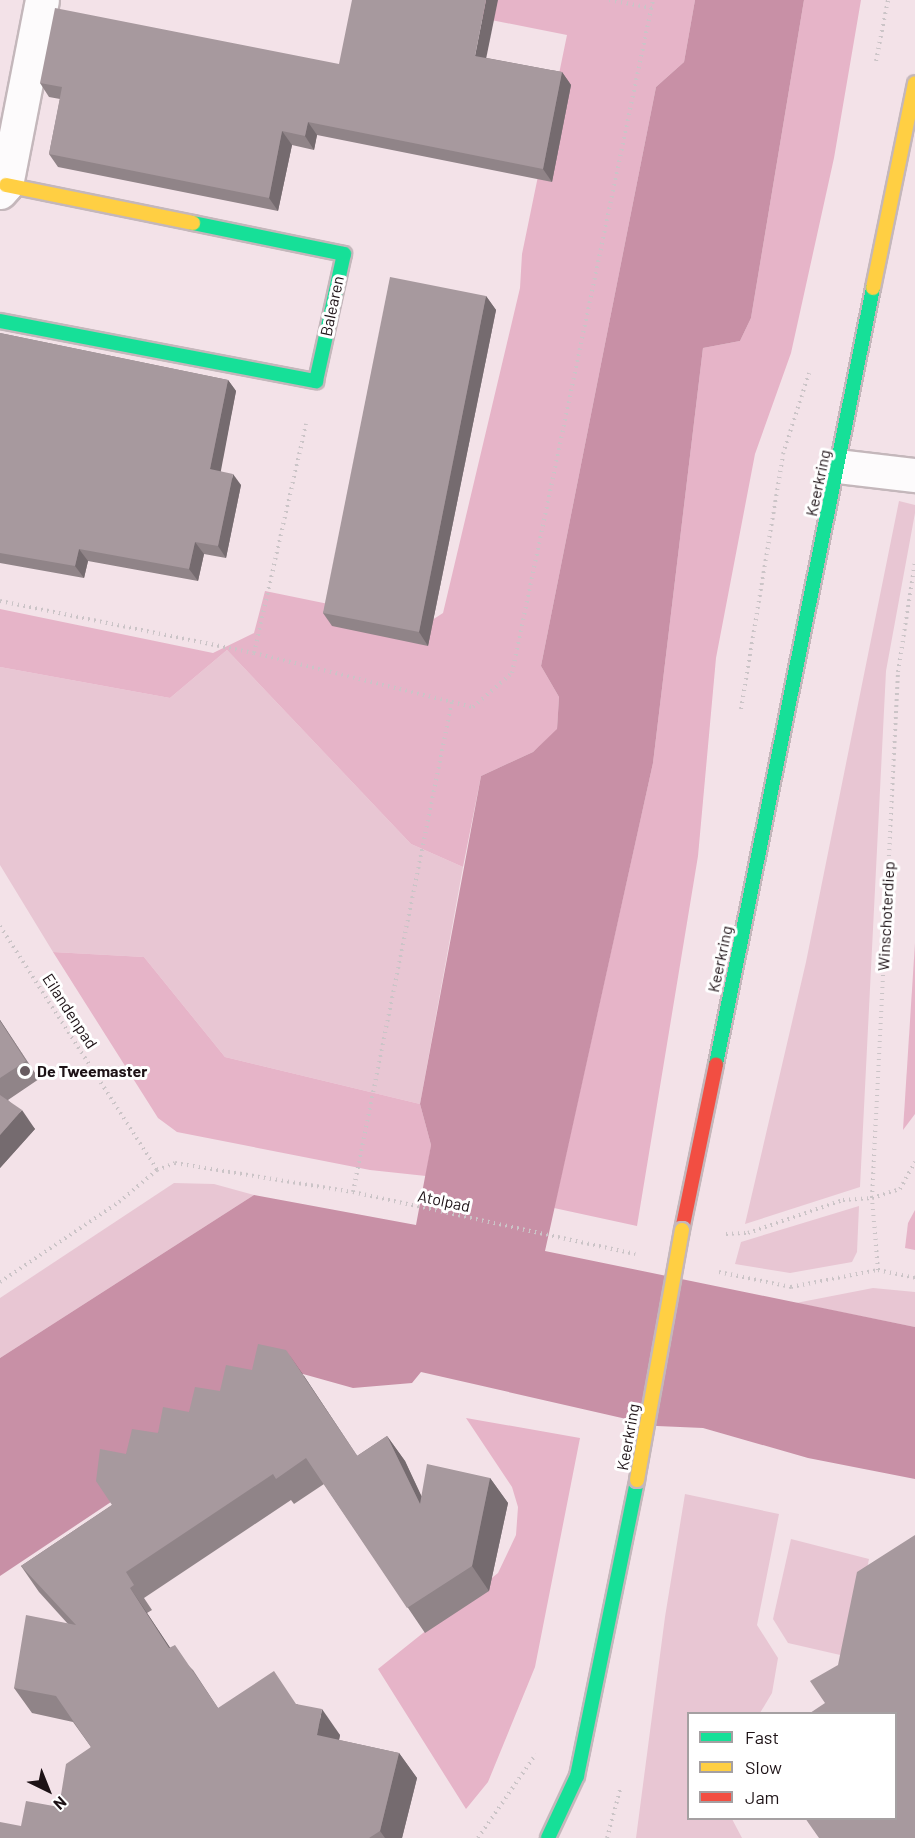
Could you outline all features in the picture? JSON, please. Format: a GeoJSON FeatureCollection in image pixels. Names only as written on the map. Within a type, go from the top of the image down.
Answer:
{"type":"FeatureCollection","features":[{"type":"Feature","properties":{"kind":"street","name":"Balearen"},"geometry":{"type":"LineString","coordinates":[[42,0],[3,189],[344,254],[316,381]]}},
{"type":"Feature","properties":{"kind":"street","name":"Keerkring"},"geometry":{"type":"LineString","coordinates":[[548,1838],[577,1776],[637,1480],[682,1230],[915,83]]}},
{"type":"Feature","properties":{"kind":"street"},"geometry":{"type":"LineString","coordinates":[[0,321],[316,381]]}},
{"type":"Feature","properties":{"kind":"street"},"geometry":{"type":"LineString","coordinates":[[838,466],[915,476]]}},
{"type":"Feature","properties":{"kind":"path"},"geometry":{"type":"LineString","coordinates":[[609,0],[652,8]]}},
{"type":"Feature","properties":{"kind":"path"},"geometry":{"type":"LineString","coordinates":[[0,601],[254,653],[473,707],[512,673],[653,0]]}},
{"type":"Feature","properties":{"kind":"path"},"geometry":{"type":"LineString","coordinates":[[254,653],[316,381]]}},
{"type":"Feature","properties":{"kind":"path","name":"Winschoterdiep"},"geometry":{"type":"LineString","coordinates":[[878,1270],[872,1198],[898,672],[915,562]]}},
{"type":"Feature","properties":{"kind":"path"},"geometry":{"type":"LineString","coordinates":[[353,1192],[452,702]]}},
{"type":"Feature","properties":{"kind":"path","name":"Eilandenpad"},"geometry":{"type":"LineString","coordinates":[[0,926],[157,1170]]}},
{"type":"Feature","properties":{"kind":"path"},"geometry":{"type":"LineString","coordinates":[[716,1235],[748,1233],[843,1200],[872,1198],[900,1189],[915,1162]]}},
{"type":"Feature","properties":{"kind":"path","name":"Atolpad"},"geometry":{"type":"LineString","coordinates":[[0,1282],[119,1202],[157,1170],[175,1163],[353,1192],[645,1256]]}},
{"type":"Feature","properties":{"kind":"path"},"geometry":{"type":"LineString","coordinates":[[713,1270],[791,1287],[878,1270],[915,1278]]}},
{"type":"Feature","properties":{"kind":"shaded area"},"geometry":{"type":"Polygon","coordinates":[[[390,0],[695,0],[684,62],[656,87],[541,666],[559,697],[557,730],[533,752],[481,776],[463,867],[411,844],[227,650],[170,698],[0,667],[0,609],[213,653],[254,633],[265,591],[426,624],[443,613],[520,288],[522,254],[567,35],[390,0]]]}},
{"type":"Feature","properties":{"kind":"shaded area"},"geometry":{"type":"Polygon","coordinates":[[[695,0],[804,0],[751,318],[740,341],[703,348],[653,763],[545,1251],[915,1327],[915,1479],[808,1458],[703,1428],[657,1426],[421,1372],[412,1383],[353,1388],[303,1374],[0,1576],[0,1358],[254,1195],[416,1225],[431,1145],[420,1104],[481,776],[533,752],[557,729],[559,697],[541,666],[656,87],[684,62],[695,0]]]}},
{"type":"Feature","properties":{"kind":"shaded area"},"geometry":{"type":"Polygon","coordinates":[[[804,0],[861,0],[834,158],[791,353],[755,454],[716,658],[698,856],[637,1226],[554,1208],[653,763],[703,348],[740,341],[751,318],[804,0]]]}},
{"type":"Feature","properties":{"kind":"shaded area"},"geometry":{"type":"Polygon","coordinates":[[[899,501],[915,505],[915,513],[886,671],[860,1187],[745,1224],[806,962],[899,501]]]}},
{"type":"Feature","properties":{"kind":"shaded area"},"geometry":{"type":"Polygon","coordinates":[[[227,650],[411,844],[463,867],[420,1104],[225,1057],[144,957],[53,952],[0,865],[0,667],[170,698],[227,650]]]}},
{"type":"Feature","properties":{"kind":"shaded area"},"geometry":{"type":"Polygon","coordinates":[[[915,943],[915,1114],[903,1130],[915,943]]]}},
{"type":"Feature","properties":{"kind":"shaded area"},"geometry":{"type":"Polygon","coordinates":[[[53,952],[144,957],[225,1057],[420,1104],[431,1145],[426,1176],[370,1170],[177,1132],[158,1118],[53,952]]]}},
{"type":"Feature","properties":{"kind":"shaded area"},"geometry":{"type":"Polygon","coordinates":[[[174,1183],[214,1184],[254,1195],[0,1358],[0,1298],[174,1183]]]}},
{"type":"Feature","properties":{"kind":"shaded area"},"geometry":{"type":"Polygon","coordinates":[[[859,1206],[857,1252],[852,1262],[790,1273],[735,1264],[741,1242],[859,1206]]]}},
{"type":"Feature","properties":{"kind":"shaded area"},"geometry":{"type":"Polygon","coordinates":[[[915,1210],[915,1250],[905,1248],[908,1223],[915,1210]]]}},
{"type":"Feature","properties":{"kind":"shaded area"},"geometry":{"type":"Polygon","coordinates":[[[873,1288],[915,1292],[915,1327],[796,1303],[873,1288]]]}},
{"type":"Feature","properties":{"kind":"shaded area"},"geometry":{"type":"Polygon","coordinates":[[[466,1418],[580,1438],[535,1667],[488,1782],[466,1809],[378,1669],[498,1573],[516,1535],[518,1507],[512,1487],[466,1418]]]}},
{"type":"Feature","properties":{"kind":"shaded area"},"geometry":{"type":"Polygon","coordinates":[[[685,1494],[779,1514],[757,1625],[778,1658],[772,1693],[761,1712],[687,1712],[687,1820],[733,1820],[742,1838],[636,1838],[665,1617],[685,1494]]]}},
{"type":"Feature","properties":{"kind":"shaded area"},"geometry":{"type":"Polygon","coordinates":[[[791,1539],[869,1559],[849,1657],[788,1643],[773,1619],[791,1539]]]}},
{"type":"Feature","properties":{"kind":"building"},"geometry":{"type":"Polygon","coordinates":[[[352,0],[486,0],[475,56],[562,72],[543,169],[308,122],[305,136],[282,131],[269,198],[49,154],[62,87],[40,83],[55,8],[339,64],[352,0]]]}},
{"type":"Feature","properties":{"kind":"building"},"geometry":{"type":"Polygon","coordinates":[[[390,277],[486,296],[419,632],[323,613],[390,277]]]}},
{"type":"Feature","properties":{"kind":"building"},"geometry":{"type":"Polygon","coordinates":[[[0,333],[228,380],[210,469],[233,474],[218,546],[195,542],[189,569],[79,549],[75,566],[0,553],[0,333]]]}},
{"type":"Feature","properties":{"kind":"building"},"geometry":{"type":"Polygon","coordinates":[[[0,1021],[26,1061],[0,1078],[0,1021]]]}},
{"type":"Feature","properties":{"kind":"building"},"geometry":{"type":"Polygon","coordinates":[[[0,1095],[22,1110],[0,1135],[0,1095]]]}},
{"type":"Feature","properties":{"kind":"building"},"geometry":{"type":"Polygon","coordinates":[[[258,1344],[286,1350],[357,1456],[387,1436],[420,1504],[427,1464],[490,1478],[472,1566],[407,1608],[306,1458],[276,1479],[273,1474],[126,1572],[134,1585],[130,1588],[169,1648],[175,1645],[218,1708],[274,1671],[296,1704],[322,1709],[317,1735],[399,1753],[380,1831],[369,1838],[0,1838],[0,1822],[21,1826],[26,1801],[59,1807],[66,1764],[91,1747],[56,1696],[14,1688],[26,1615],[76,1625],[21,1566],[112,1505],[96,1481],[100,1449],[126,1454],[132,1429],[158,1433],[163,1407],[189,1412],[195,1387],[220,1391],[226,1365],[252,1370],[258,1344]]]}},
{"type":"Feature","properties":{"kind":"building"},"geometry":{"type":"Polygon","coordinates":[[[915,1535],[915,1838],[819,1838],[806,1820],[897,1820],[897,1712],[812,1712],[825,1703],[810,1681],[838,1665],[857,1572],[915,1535]]]}},
{"type":"Feature","properties":{"kind":"traffic: fast"},"geometry":{"type":"LineString","coordinates":[[0,321],[316,381],[344,254],[193,223]]}},
{"type":"Feature","properties":{"kind":"traffic: fast"},"geometry":{"type":"LineString","coordinates":[[716,1064],[873,288]]}},
{"type":"Feature","properties":{"kind":"traffic: fast"},"geometry":{"type":"LineString","coordinates":[[548,1838],[577,1776],[637,1480]]}},
{"type":"Feature","properties":{"kind":"traffic: slow"},"geometry":{"type":"LineString","coordinates":[[873,288],[915,83]]}},
{"type":"Feature","properties":{"kind":"traffic: slow"},"geometry":{"type":"LineString","coordinates":[[6,185],[193,223]]}},
{"type":"Feature","properties":{"kind":"traffic: slow"},"geometry":{"type":"LineString","coordinates":[[637,1480],[682,1230]]}},
{"type":"Feature","properties":{"kind":"traffic: jam"},"geometry":{"type":"LineString","coordinates":[[682,1230],[716,1064]]}},
{"type":"Feature","properties":{"kind":"place","name":"De Tweemaster"},"geometry":{"type":"Point","coordinates":[25,1071]}}]}
